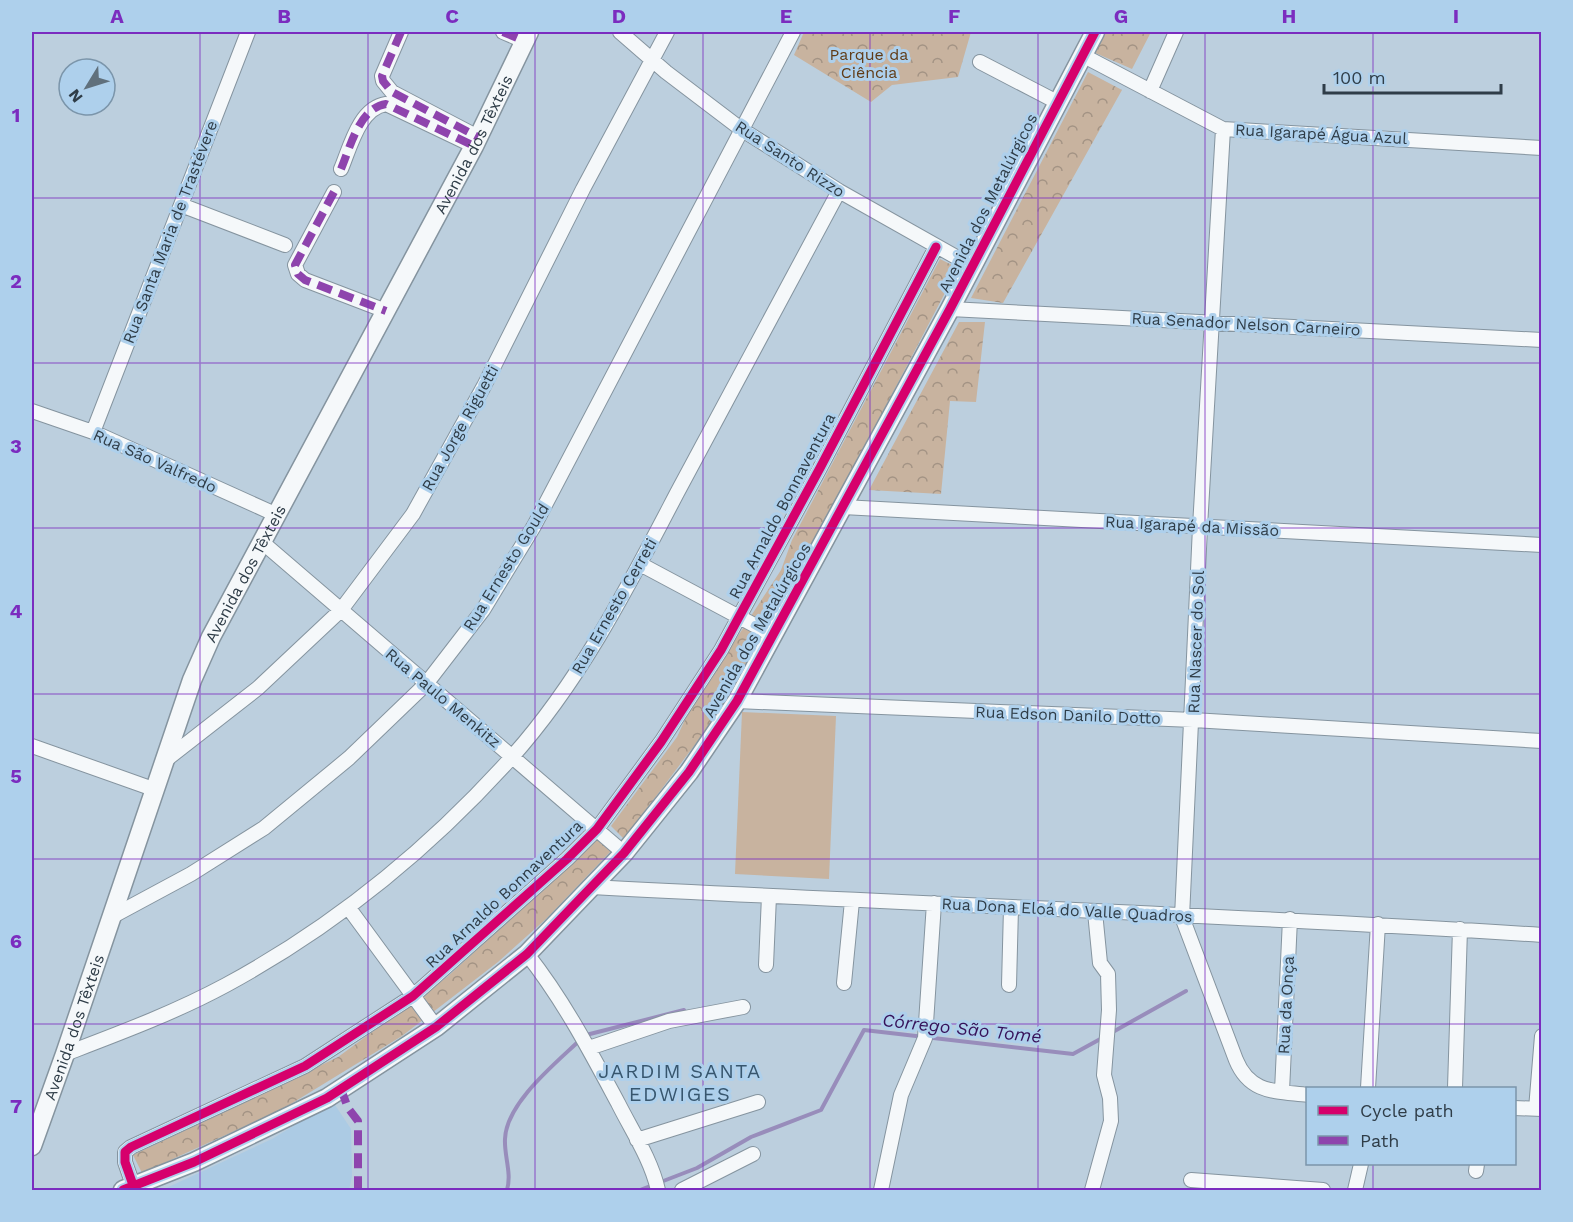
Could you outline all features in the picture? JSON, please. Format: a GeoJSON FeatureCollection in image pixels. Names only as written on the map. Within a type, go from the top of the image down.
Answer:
{"type":"FeatureCollection","features":[{"type":"Feature","properties":{"kind":"main road","name":"Avenida dos Metalúrgicos"},"geometry":{"type":"LineString","coordinates":[[128,1188],[194,1162],[327,1098],[436,1027],[527,954],[624,853],[689,772],[737,701],[950,309],[1095,32]]}},
{"type":"Feature","properties":{"kind":"main road","name":"Avenida dos Têxteis"},"geometry":{"type":"LineString","coordinates":[[32,1146],[66,1054],[192,680],[211,637],[476,141],[527,36]]}},
{"type":"Feature","properties":{"kind":"main road","name":"Avenida dos Metalúrgicos"},"geometry":{"type":"LineString","coordinates":[[151,1191],[194,1162]]}},
{"type":"Feature","properties":{"kind":"street","name":"Rua Santa Maria de Trastévere"},"geometry":{"type":"LineString","coordinates":[[93,432],[248,32]]}},
{"type":"Feature","properties":{"kind":"street"},"geometry":{"type":"LineString","coordinates":[[401,32],[382,76],[386,86],[392,92],[476,141]]}},
{"type":"Feature","properties":{"kind":"street"},"geometry":{"type":"LineString","coordinates":[[503,32],[527,36]]}},
{"type":"Feature","properties":{"kind":"street","name":"Rua Santo Rizzo"},"geometry":{"type":"LineString","coordinates":[[620,32],[652,60],[741,129],[839,191],[936,247],[957,255],[972,266]]}},
{"type":"Feature","properties":{"kind":"street","name":"Rua Jorge Riguetti"},"geometry":{"type":"LineString","coordinates":[[167,759],[258,687],[341,610],[413,514],[484,386],[583,189],[667,32]]}},
{"type":"Feature","properties":{"kind":"street","name":"Rua Ernesto Gould"},"geometry":{"type":"LineString","coordinates":[[113,916],[191,874],[264,828],[349,758],[426,684],[483,610],[534,526],[793,32]]}},
{"type":"Feature","properties":{"kind":"street"},"geometry":{"type":"LineString","coordinates":[[1150,90],[1176,32]]}},
{"type":"Feature","properties":{"kind":"street","name":"Rua Igarapé Água Azul"},"geometry":{"type":"LineString","coordinates":[[1082,55],[1223,129],[1542,148]]}},
{"type":"Feature","properties":{"kind":"street"},"geometry":{"type":"LineString","coordinates":[[980,62],[1057,102]]}},
{"type":"Feature","properties":{"kind":"street"},"geometry":{"type":"LineString","coordinates":[[341,169],[363,119],[381,105],[386,104],[476,141]]}},
{"type":"Feature","properties":{"kind":"street","name":"Rua Nascer do Sol"},"geometry":{"type":"LineString","coordinates":[[1223,129],[1200,526],[1193,720],[1182,917],[1245,1078],[1258,1087],[1306,1095]]}},
{"type":"Feature","properties":{"kind":"street","name":"Rua Ernesto Cerreti"},"geometry":{"type":"LineString","coordinates":[[66,1054],[167,1014],[225,986],[279,954],[348,908],[438,833],[512,756],[582,665],[640,564],[839,191]]}},
{"type":"Feature","properties":{"kind":"street"},"geometry":{"type":"LineString","coordinates":[[334,192],[295,265],[298,274],[305,279],[386,311]]}},
{"type":"Feature","properties":{"kind":"street"},"geometry":{"type":"LineString","coordinates":[[181,205],[285,245]]}},
{"type":"Feature","properties":{"kind":"street","name":"Rua Arnaldo Bonnaventura"},"geometry":{"type":"LineString","coordinates":[[128,1188],[125,1152],[131,1147],[305,1066],[413,996],[567,859],[597,829],[661,742],[721,650],[936,247]]}},
{"type":"Feature","properties":{"kind":"street","name":"Rua Senador Nelson Carneiro"},"geometry":{"type":"LineString","coordinates":[[950,309],[1542,340]]}},
{"type":"Feature","properties":{"kind":"street","name":"Rua São Valfredo"},"geometry":{"type":"LineString","coordinates":[[32,411],[93,432],[277,515]]}},
{"type":"Feature","properties":{"kind":"street","name":"Rua Igarapé da Missão"},"geometry":{"type":"LineString","coordinates":[[843,507],[1542,545]]}},
{"type":"Feature","properties":{"kind":"street","name":"Rua Paulo Menkitz"},"geometry":{"type":"LineString","coordinates":[[262,542],[624,853]]}},
{"type":"Feature","properties":{"kind":"street"},"geometry":{"type":"LineString","coordinates":[[640,564],[773,635]]}},
{"type":"Feature","properties":{"kind":"street","name":"Rua Edson Danilo Dotto"},"geometry":{"type":"LineString","coordinates":[[737,701],[1193,720],[1542,741]]}},
{"type":"Feature","properties":{"kind":"street"},"geometry":{"type":"LineString","coordinates":[[32,746],[156,790]]}},
{"type":"Feature","properties":{"kind":"street","name":"Rua Dona Eloá do Valle Quadros"},"geometry":{"type":"LineString","coordinates":[[592,887],[1182,917],[1290,919],[1542,934]]}},
{"type":"Feature","properties":{"kind":"street"},"geometry":{"type":"LineString","coordinates":[[766,965],[770,896]]}},
{"type":"Feature","properties":{"kind":"street"},"geometry":{"type":"LineString","coordinates":[[844,983],[852,901]]}},
{"type":"Feature","properties":{"kind":"street"},"geometry":{"type":"LineString","coordinates":[[881,1191],[901,1095],[925,1038],[934,903]]}},
{"type":"Feature","properties":{"kind":"street"},"geometry":{"type":"LineString","coordinates":[[348,908],[436,1027]]}},
{"type":"Feature","properties":{"kind":"street"},"geometry":{"type":"LineString","coordinates":[[1009,986],[1011,908]]}},
{"type":"Feature","properties":{"kind":"street"},"geometry":{"type":"LineString","coordinates":[[1092,1191],[1111,1121],[1110,1098],[1104,1075],[1109,1010],[1108,975],[1100,963],[1095,912]]}},
{"type":"Feature","properties":{"kind":"street","name":"Rua da Onça"},"geometry":{"type":"LineString","coordinates":[[1282,1091],[1290,919]]}},
{"type":"Feature","properties":{"kind":"street"},"geometry":{"type":"LineString","coordinates":[[1368,1087],[1378,924]]}},
{"type":"Feature","properties":{"kind":"street"},"geometry":{"type":"LineString","coordinates":[[1455,1087],[1460,929]]}},
{"type":"Feature","properties":{"kind":"street"},"geometry":{"type":"LineString","coordinates":[[527,954],[554,988],[589,1048],[637,1140],[656,1184]]}},
{"type":"Feature","properties":{"kind":"street"},"geometry":{"type":"LineString","coordinates":[[589,1048],[669,1021],[743,1007]]}},
{"type":"Feature","properties":{"kind":"street"},"geometry":{"type":"LineString","coordinates":[[1516,1108],[1539,1109],[1542,1036]]}},
{"type":"Feature","properties":{"kind":"street"},"geometry":{"type":"LineString","coordinates":[[637,1140],[758,1102]]}},
{"type":"Feature","properties":{"kind":"street"},"geometry":{"type":"LineString","coordinates":[[682,1191],[753,1154]]}},
{"type":"Feature","properties":{"kind":"street"},"geometry":{"type":"LineString","coordinates":[[1354,1191],[1361,1165]]}},
{"type":"Feature","properties":{"kind":"street"},"geometry":{"type":"LineString","coordinates":[[1191,1180],[1323,1191]]}},
{"type":"Feature","properties":{"kind":"shaded area"},"geometry":{"type":"Polygon","coordinates":[[[333,1102],[351,1129],[352,1176],[349,1190],[162,1190],[272,1139],[333,1102]]]}},
{"type":"Feature","properties":{"kind":"green space","name":"Parque da Ciência"},"geometry":{"type":"Polygon","coordinates":[[[804,32],[971,32],[958,77],[892,85],[871,102],[794,55],[804,32]]]}},
{"type":"Feature","properties":{"kind":"green space"},"geometry":{"type":"Polygon","coordinates":[[[1104,32],[1151,32],[1132,69],[1093,52],[1104,32]]]}},
{"type":"Feature","properties":{"kind":"green space"},"geometry":{"type":"Polygon","coordinates":[[[1088,72],[1122,90],[1003,303],[971,298],[1088,72]]]}},
{"type":"Feature","properties":{"kind":"green space"},"geometry":{"type":"Polygon","coordinates":[[[940,259],[958,268],[843,488],[715,718],[624,839],[611,826],[677,737],[689,711],[781,570],[792,540],[940,259]]]}},
{"type":"Feature","properties":{"kind":"green space"},"geometry":{"type":"Polygon","coordinates":[[[959,322],[985,322],[976,402],[950,401],[941,494],[869,490],[959,322]]]}},
{"type":"Feature","properties":{"kind":"green space"},"geometry":{"type":"Polygon","coordinates":[[[742,712],[836,716],[829,879],[735,874],[742,712]]]}},
{"type":"Feature","properties":{"kind":"green space"},"geometry":{"type":"Polygon","coordinates":[[[598,839],[611,851],[546,919],[498,962],[402,1036],[281,1110],[142,1173],[133,1155],[338,1057],[447,977],[598,839]]]}},
{"type":"Feature","properties":{"kind":"waterway","name":"Córrego São Tomé"},"geometry":{"type":"LineString","coordinates":[[1111,1033],[1186,991]]}},
{"type":"Feature","properties":{"kind":"waterway"},"geometry":{"type":"LineString","coordinates":[[586,1035],[684,1010]]}},
{"type":"Feature","properties":{"kind":"waterway","name":"Córrego São Tomé"},"geometry":{"type":"LineString","coordinates":[[640,1190],[697,1168],[751,1137],[821,1110],[864,1030],[1073,1054],[1104,1037]]}},
{"type":"Feature","properties":{"kind":"waterway"},"geometry":{"type":"LineString","coordinates":[[507,1190],[509,1177],[505,1139],[514,1112],[534,1085],[580,1040]]}},
{"type":"Feature","properties":{"kind":"marked path"},"geometry":{"type":"LineString","coordinates":[[401,32],[382,76],[383,81],[392,92],[478,137]]}},
{"type":"Feature","properties":{"kind":"marked path"},"geometry":{"type":"LineString","coordinates":[[503,32],[524,41]]}},
{"type":"Feature","properties":{"kind":"marked path"},"geometry":{"type":"LineString","coordinates":[[341,169],[362,121],[377,107],[386,104],[474,146]]}},
{"type":"Feature","properties":{"kind":"marked path"},"geometry":{"type":"LineString","coordinates":[[334,192],[295,265],[298,274],[305,280],[386,311]]}},
{"type":"Feature","properties":{"kind":"marked path"},"geometry":{"type":"LineString","coordinates":[[341,1089],[348,1108],[358,1121],[358,1190]]}},
{"type":"Feature","properties":{"kind":"cycle path"},"geometry":{"type":"LineString","coordinates":[[123,1190],[194,1162],[327,1098],[436,1027],[527,954],[624,853],[689,772],[737,701],[950,309],[1095,32]]}},
{"type":"Feature","properties":{"kind":"cycle path"},"geometry":{"type":"LineString","coordinates":[[133,1185],[125,1162],[125,1152],[131,1147],[305,1066],[413,996],[567,859],[597,829],[661,742],[721,650],[936,247]]}},
{"type":"Feature","properties":{"kind":"district","name":"JARDIM SANTA EDWIGES"},"geometry":{"type":"Point","coordinates":[680,1082]}}]}
